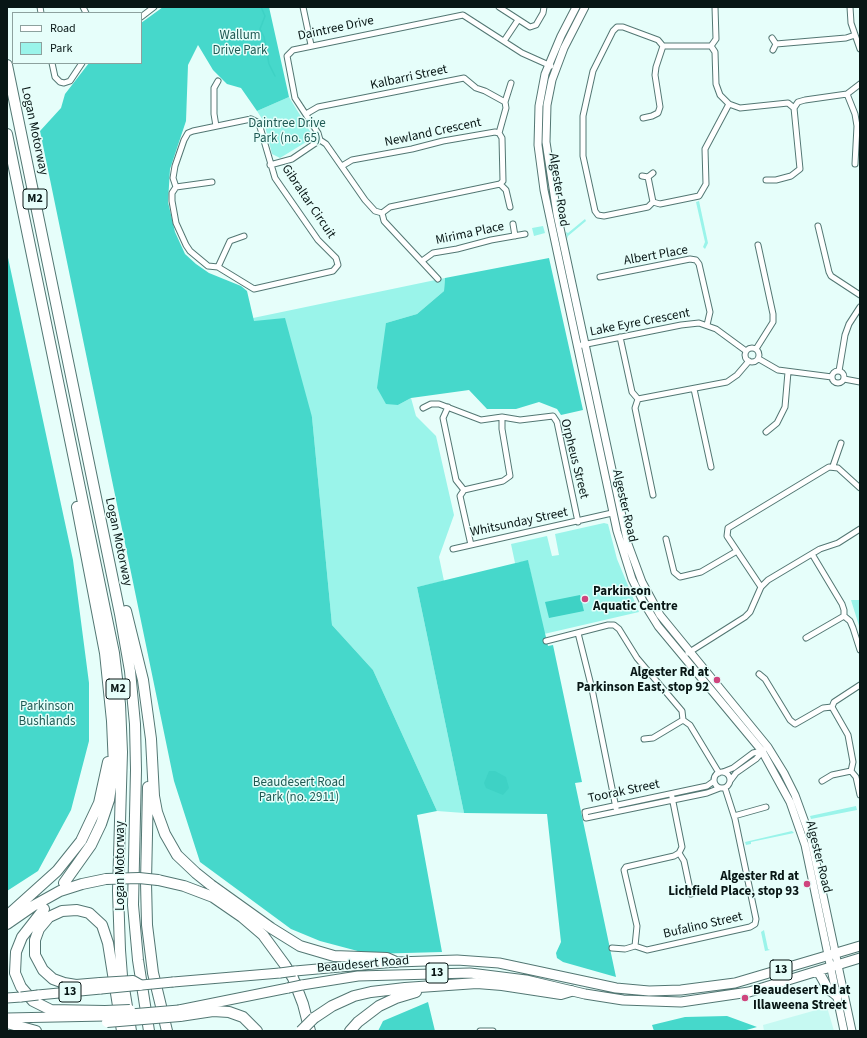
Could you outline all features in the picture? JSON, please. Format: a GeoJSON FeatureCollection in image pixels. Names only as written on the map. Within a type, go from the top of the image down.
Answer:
{"type":"FeatureCollection","features":[{"type":"Feature","properties":{"kind":"highway","name":"Logan Motorway"},"geometry":{"type":"LineString","coordinates":[[7,65],[126,644],[134,705],[136,770],[133,905],[138,960],[149,1031]]}},
{"type":"Feature","properties":{"kind":"highway","name":"Logan Motorway"},"geometry":{"type":"LineString","coordinates":[[7,134],[109,629],[118,692],[122,752],[118,885],[119,923],[122,976],[132,1031]]}},
{"type":"Feature","properties":{"kind":"highway"},"geometry":{"type":"LineString","coordinates":[[64,883],[91,845],[106,812],[113,778],[112,721],[105,653],[66,450],[68,432]]}},
{"type":"Feature","properties":{"kind":"highway"},"geometry":{"type":"LineString","coordinates":[[115,589],[126,609],[143,680],[157,812],[171,845],[185,864],[235,903],[300,946],[330,955],[388,958],[396,962]]}},
{"type":"Feature","properties":{"kind":"highway"},"geometry":{"type":"LineString","coordinates":[[7,916],[61,867],[88,829],[99,803],[105,778],[109,754],[110,727],[112,721]]}},
{"type":"Feature","properties":{"kind":"highway"},"geometry":{"type":"LineString","coordinates":[[149,731],[146,882],[148,925],[152,967],[167,1031]]}},
{"type":"Feature","properties":{"kind":"highway"},"geometry":{"type":"LineString","coordinates":[[7,924],[54,894],[82,884],[106,879],[139,878],[158,880],[184,886],[213,897],[242,917],[263,935],[281,958],[293,978],[303,1004],[310,1031]]}},
{"type":"Feature","properties":{"kind":"highway"},"geometry":{"type":"LineString","coordinates":[[44,909],[22,937],[16,952],[15,973],[21,987],[33,1001],[51,1010],[104,1016],[213,1011],[229,1012],[243,1018],[257,1031]]}},
{"type":"Feature","properties":{"kind":"highway"},"geometry":{"type":"LineString","coordinates":[[122,1031],[108,943],[102,925],[88,913],[77,910],[62,910],[49,917],[39,929],[34,944],[35,955],[43,970],[53,979],[76,985],[100,986],[133,981],[140,985]]}},
{"type":"Feature","properties":{"kind":"highway","name":"Beaudesert Road"},"geometry":{"type":"LineString","coordinates":[[140,985],[396,962],[435,960],[478,961],[519,967],[616,988],[664,991],[706,988],[735,983],[860,946]]}},
{"type":"Feature","properties":{"kind":"highway","name":"Beaudesert Road"},"geometry":{"type":"LineString","coordinates":[[139,1014],[179,1013],[302,985],[358,976],[457,973],[509,977],[630,1001],[694,1001],[749,992],[860,958]]}},
{"type":"Feature","properties":{"kind":"highway"},"geometry":{"type":"LineString","coordinates":[[818,971],[828,989],[837,996]]}},
{"type":"Feature","properties":{"kind":"highway"},"geometry":{"type":"LineString","coordinates":[[301,1031],[314,1018],[332,1006],[363,994],[440,985],[488,983],[561,994],[570,990]]}},
{"type":"Feature","properties":{"kind":"highway"},"geometry":{"type":"LineString","coordinates":[[350,1031],[365,1016],[387,1002],[407,994],[433,989],[440,985]]}},
{"type":"Feature","properties":{"kind":"highway","name":"13"},"geometry":{"type":"LineString","coordinates":[[7,998],[100,986]]}},
{"type":"Feature","properties":{"kind":"highway"},"geometry":{"type":"LineString","coordinates":[[104,1016],[130,1010],[139,1014]]}},
{"type":"Feature","properties":{"kind":"highway","name":"13"},"geometry":{"type":"LineString","coordinates":[[7,1018],[104,1016]]}},
{"type":"Feature","properties":{"kind":"highway"},"geometry":{"type":"LineString","coordinates":[[7,1023],[36,1031]]}},
{"type":"Feature","properties":{"kind":"main road","name":"Algester Road"},"geometry":{"type":"LineString","coordinates":[[576,7],[548,65],[539,106],[537,131],[544,190],[612,513],[627,566],[638,591],[658,626],[686,655],[765,749],[799,826],[805,845],[834,966]]}},
{"type":"Feature","properties":{"kind":"main road","name":"Algester Road"},"geometry":{"type":"LineString","coordinates":[[584,7],[556,68],[547,105],[546,142],[557,214],[628,544],[642,582],[660,615],[686,655]]}},
{"type":"Feature","properties":{"kind":"main road"},"geometry":{"type":"LineString","coordinates":[[612,513],[620,510]]}},
{"type":"Feature","properties":{"kind":"main road"},"geometry":{"type":"LineString","coordinates":[[834,966],[837,996],[844,1031]]}},
{"type":"Feature","properties":{"kind":"main road"},"geometry":{"type":"LineString","coordinates":[[834,966],[852,1031]]}},
{"type":"Feature","properties":{"kind":"street"},"geometry":{"type":"LineString","coordinates":[[303,7],[311,46]]}},
{"type":"Feature","properties":{"kind":"street"},"geometry":{"type":"LineString","coordinates":[[499,7],[530,27],[533,26],[543,13],[544,7]]}},
{"type":"Feature","properties":{"kind":"street"},"geometry":{"type":"LineString","coordinates":[[711,46],[716,39],[715,7]]}},
{"type":"Feature","properties":{"kind":"street"},"geometry":{"type":"LineString","coordinates":[[850,7],[849,17],[860,49]]}},
{"type":"Feature","properties":{"kind":"street"},"geometry":{"type":"LineString","coordinates":[[142,16],[150,8]]}},
{"type":"Feature","properties":{"kind":"street","name":"Daintree Drive"},"geometry":{"type":"LineString","coordinates":[[438,279],[384,221],[382,213],[375,211],[365,200],[326,144],[320,140],[318,133],[295,98],[286,60],[289,53],[293,50],[311,46],[463,15],[527,56],[556,68]]}},
{"type":"Feature","properties":{"kind":"street"},"geometry":{"type":"LineString","coordinates":[[504,41],[518,20]]}},
{"type":"Feature","properties":{"kind":"street"},"geometry":{"type":"LineString","coordinates":[[653,202],[648,207],[604,216],[598,215],[595,211],[583,156],[582,116],[593,71],[617,27],[623,27],[658,40],[663,46]]}},
{"type":"Feature","properties":{"kind":"street"},"geometry":{"type":"LineString","coordinates":[[776,44],[846,38],[855,35]]}},
{"type":"Feature","properties":{"kind":"street"},"geometry":{"type":"LineString","coordinates":[[772,38],[776,44]]}},
{"type":"Feature","properties":{"kind":"street"},"geometry":{"type":"LineString","coordinates":[[773,50],[776,44]]}},
{"type":"Feature","properties":{"kind":"street"},"geometry":{"type":"LineString","coordinates":[[663,46],[711,46]]}},
{"type":"Feature","properties":{"kind":"street"},"geometry":{"type":"LineString","coordinates":[[643,118],[658,113],[660,107],[655,75],[663,46]]}},
{"type":"Feature","properties":{"kind":"street"},"geometry":{"type":"LineString","coordinates":[[711,46],[715,52],[716,84],[720,95],[729,104],[740,108],[788,103],[794,108]]}},
{"type":"Feature","properties":{"kind":"street"},"geometry":{"type":"LineString","coordinates":[[52,64],[55,77],[60,82],[64,83],[70,81],[81,64]]}},
{"type":"Feature","properties":{"kind":"street","name":"Kalbarri Street"},"geometry":{"type":"LineString","coordinates":[[306,114],[318,107],[374,97],[458,78],[464,78],[476,88],[485,90],[505,102]]}},
{"type":"Feature","properties":{"kind":"street"},"geometry":{"type":"LineString","coordinates":[[216,126],[214,114],[214,88],[218,81]]}},
{"type":"Feature","properties":{"kind":"street"},"geometry":{"type":"LineString","coordinates":[[499,133],[506,108],[505,102],[511,83]]}},
{"type":"Feature","properties":{"kind":"street"},"geometry":{"type":"LineString","coordinates":[[766,180],[776,180],[791,176],[800,169],[794,108],[798,102],[847,94],[860,84]]}},
{"type":"Feature","properties":{"kind":"street"},"geometry":{"type":"LineString","coordinates":[[847,94],[858,126],[856,164]]}},
{"type":"Feature","properties":{"kind":"street"},"geometry":{"type":"LineString","coordinates":[[653,202],[660,204],[696,197],[704,191],[706,184],[705,149],[729,104]]}},
{"type":"Feature","properties":{"kind":"street","name":"Gibraltar Circuit"},"geometry":{"type":"LineString","coordinates":[[251,119],[257,122],[263,136],[270,165],[275,178],[318,240],[336,258],[337,266],[333,271],[254,289],[218,267],[208,266],[190,251],[176,223],[172,201],[172,193],[176,187],[173,178],[175,166],[188,133],[251,119]]}},
{"type":"Feature","properties":{"kind":"street","name":"Newland Crescent"},"geometry":{"type":"LineString","coordinates":[[342,166],[352,160],[495,132],[499,133],[502,138],[502,181],[500,184]]}},
{"type":"Feature","properties":{"kind":"street"},"geometry":{"type":"LineString","coordinates":[[270,165],[292,159],[320,140]]}},
{"type":"Feature","properties":{"kind":"street"},"geometry":{"type":"LineString","coordinates":[[642,176],[650,175],[653,202]]}},
{"type":"Feature","properties":{"kind":"street"},"geometry":{"type":"LineString","coordinates":[[176,187],[212,182]]}},
{"type":"Feature","properties":{"kind":"street"},"geometry":{"type":"LineString","coordinates":[[382,213],[390,207],[500,184],[506,190],[510,207]]}},
{"type":"Feature","properties":{"kind":"street"},"geometry":{"type":"LineString","coordinates":[[513,224],[515,236]]}},
{"type":"Feature","properties":{"kind":"street"},"geometry":{"type":"LineString","coordinates":[[818,226],[831,276],[860,295]]}},
{"type":"Feature","properties":{"kind":"street","name":"Mirima Place"},"geometry":{"type":"LineString","coordinates":[[422,261],[433,252],[457,249],[525,234]]}},
{"type":"Feature","properties":{"kind":"street"},"geometry":{"type":"LineString","coordinates":[[218,267],[230,241],[244,236]]}},
{"type":"Feature","properties":{"kind":"street"},"geometry":{"type":"LineString","coordinates":[[756,349],[773,322],[773,314],[758,245]]}},
{"type":"Feature","properties":{"kind":"street","name":"Albert Place"},"geometry":{"type":"LineString","coordinates":[[600,278],[690,259],[696,260],[700,264],[710,312],[707,325]]}},
{"type":"Feature","properties":{"kind":"street"},"geometry":{"type":"LineString","coordinates":[[839,371],[845,335],[849,324],[860,307]]}},
{"type":"Feature","properties":{"kind":"street","name":"Lake Eyre Crescent"},"geometry":{"type":"LineString","coordinates":[[577,346],[681,324],[707,325],[716,329],[746,351]]}},
{"type":"Feature","properties":{"kind":"street"},"geometry":{"type":"LineString","coordinates":[[620,337],[632,392],[638,399]]}},
{"type":"Feature","properties":{"kind":"street"},"geometry":{"type":"LineString","coordinates":[[749,361],[746,358],[746,351],[750,348],[756,349],[759,352],[759,359]]}},
{"type":"Feature","properties":{"kind":"street"},"geometry":{"type":"LineString","coordinates":[[638,399],[694,389],[733,379],[749,361],[753,362],[759,359]]}},
{"type":"Feature","properties":{"kind":"street"},"geometry":{"type":"LineString","coordinates":[[759,359],[778,370],[832,377]]}},
{"type":"Feature","properties":{"kind":"street"},"geometry":{"type":"LineString","coordinates":[[832,377],[834,373],[839,371]]}},
{"type":"Feature","properties":{"kind":"street"},"geometry":{"type":"LineString","coordinates":[[832,377],[834,382],[838,384],[842,383],[844,374],[839,371]]}},
{"type":"Feature","properties":{"kind":"street"},"geometry":{"type":"LineString","coordinates":[[766,432],[777,424],[785,407],[788,372]]}},
{"type":"Feature","properties":{"kind":"street"},"geometry":{"type":"LineString","coordinates":[[844,379],[860,382]]}},
{"type":"Feature","properties":{"kind":"street"},"geometry":{"type":"LineString","coordinates":[[694,389],[711,467]]}},
{"type":"Feature","properties":{"kind":"street"},"geometry":{"type":"LineString","coordinates":[[638,399],[635,408],[654,495]]}},
{"type":"Feature","properties":{"kind":"street","name":"Orpheus Street"},"geometry":{"type":"LineString","coordinates":[[423,408],[431,404],[439,404],[481,420],[502,417],[520,420],[548,415],[555,418],[578,522]]}},
{"type":"Feature","properties":{"kind":"street"},"geometry":{"type":"LineString","coordinates":[[448,407],[443,418],[456,480],[464,490]]}},
{"type":"Feature","properties":{"kind":"street"},"geometry":{"type":"LineString","coordinates":[[471,545],[460,496],[464,490],[502,481],[510,476],[511,471],[502,429],[502,417]]}},
{"type":"Feature","properties":{"kind":"street"},"geometry":{"type":"LineString","coordinates":[[761,587],[728,536],[728,528],[833,466],[841,443]]}},
{"type":"Feature","properties":{"kind":"street"},"geometry":{"type":"LineString","coordinates":[[833,466],[838,468],[860,488]]}},
{"type":"Feature","properties":{"kind":"street","name":"Whitsunday Street"},"geometry":{"type":"LineString","coordinates":[[453,549],[578,522],[612,513]]}},
{"type":"Feature","properties":{"kind":"street"},"geometry":{"type":"LineString","coordinates":[[686,655],[745,617],[750,612],[761,587],[768,580],[812,554],[838,543],[860,529]]}},
{"type":"Feature","properties":{"kind":"street"},"geometry":{"type":"LineString","coordinates":[[666,539],[674,572],[680,576],[701,572],[737,551]]}},
{"type":"Feature","properties":{"kind":"street"},"geometry":{"type":"LineString","coordinates":[[812,554],[842,604],[844,616]]}},
{"type":"Feature","properties":{"kind":"street"},"geometry":{"type":"LineString","coordinates":[[806,638],[844,616]]}},
{"type":"Feature","properties":{"kind":"street"},"geometry":{"type":"LineString","coordinates":[[844,616],[850,621],[860,650]]}},
{"type":"Feature","properties":{"kind":"street"},"geometry":{"type":"LineString","coordinates":[[546,641],[608,625],[614,625],[619,629],[637,658],[682,711],[683,720],[690,725],[721,773],[728,776],[730,781]]}},
{"type":"Feature","properties":{"kind":"street"},"geometry":{"type":"LineString","coordinates":[[578,633],[592,689],[617,811]]}},
{"type":"Feature","properties":{"kind":"street"},"geometry":{"type":"LineString","coordinates":[[759,674],[765,679],[790,720],[795,724],[823,708],[832,707]]}},
{"type":"Feature","properties":{"kind":"street"},"geometry":{"type":"LineString","coordinates":[[832,707],[834,702],[860,685]]}},
{"type":"Feature","properties":{"kind":"street"},"geometry":{"type":"LineString","coordinates":[[832,707],[848,735],[853,762],[851,771]]}},
{"type":"Feature","properties":{"kind":"street"},"geometry":{"type":"LineString","coordinates":[[644,739],[653,738],[683,720]]}},
{"type":"Feature","properties":{"kind":"street"},"geometry":{"type":"LineString","coordinates":[[765,749],[756,759],[736,773],[722,788],[716,785],[714,781],[715,776],[733,768],[753,753],[765,749]]}},
{"type":"Feature","properties":{"kind":"street"},"geometry":{"type":"LineString","coordinates":[[822,781],[832,775],[851,771]]}},
{"type":"Feature","properties":{"kind":"street"},"geometry":{"type":"LineString","coordinates":[[851,771],[856,777],[860,795]]}},
{"type":"Feature","properties":{"kind":"street","name":"Toorak Street"},"geometry":{"type":"LineString","coordinates":[[714,781],[707,786],[672,797],[586,818],[585,812],[615,805],[672,797],[707,793],[722,788]]}},
{"type":"Feature","properties":{"kind":"street","name":"Bufalino Street"},"geometry":{"type":"LineString","coordinates":[[635,946],[647,950],[750,927],[755,924],[756,919],[734,816],[722,788]]}},
{"type":"Feature","properties":{"kind":"street"},"geometry":{"type":"LineString","coordinates":[[612,948],[625,949],[635,946],[637,926],[624,870],[629,865],[679,853],[682,848],[672,797]]}},
{"type":"Feature","properties":{"kind":"street"},"geometry":{"type":"LineString","coordinates":[[734,816],[766,807]]}},
{"type":"Feature","properties":{"kind":"street"},"geometry":{"type":"LineString","coordinates":[[679,853],[684,861],[691,894]]}},
{"type":"Feature","properties":{"kind":"street"},"geometry":{"type":"LineString","coordinates":[[480,1031],[493,1031]]}},
{"type":"Feature","properties":{"kind":"shaded area"},"geometry":{"type":"Polygon","coordinates":[[[580,595],[584,611],[549,618],[545,602],[580,595]]]}},
{"type":"Feature","properties":{"kind":"shaded area"},"geometry":{"type":"Polygon","coordinates":[[[489,771],[495,771],[506,777],[509,788],[503,795],[486,788],[484,783],[489,771]]]}},
{"type":"Feature","properties":{"kind":"shaded area"},"geometry":{"type":"Polygon","coordinates":[[[827,1007],[834,1031],[764,1031],[763,1025],[827,1007]]]}},
{"type":"Feature","properties":{"kind":"green space","name":"Beaudesert Road Park (no. 2911)"},"geometry":{"type":"Polygon","coordinates":[[[163,7],[269,7],[289,97],[257,111],[241,88],[227,84],[213,70],[198,45],[188,65],[186,121],[170,169],[168,202],[175,232],[185,254],[209,273],[241,286],[247,291],[254,321],[285,318],[312,417],[332,625],[373,670],[437,811],[417,815],[442,952],[369,954],[320,941],[291,929],[200,862],[174,781],[40,131],[61,108],[65,94],[88,64],[142,64],[142,22],[163,7]]]}},
{"type":"Feature","properties":{"kind":"green space","name":"Daintree Drive Park (no. 65)"},"geometry":{"type":"Polygon","coordinates":[[[289,97],[311,133],[311,139],[280,158],[272,154],[264,122],[257,111],[289,97]]]}},
{"type":"Feature","properties":{"kind":"green space"},"geometry":{"type":"Polygon","coordinates":[[[699,201],[708,243],[705,249],[703,247],[705,242],[696,202],[699,201]]]}},
{"type":"Feature","properties":{"kind":"green space"},"geometry":{"type":"Polygon","coordinates":[[[585,219],[586,221],[568,236],[567,239],[566,232],[568,233],[585,219]]]}},
{"type":"Feature","properties":{"kind":"green space"},"geometry":{"type":"Polygon","coordinates":[[[543,226],[545,233],[534,236],[532,228],[543,226]]]}},
{"type":"Feature","properties":{"kind":"green space","name":"Parkinson Bushlands"},"geometry":{"type":"Polygon","coordinates":[[[7,253],[73,560],[89,683],[89,741],[71,810],[38,871],[7,891],[7,253]]]}},
{"type":"Feature","properties":{"kind":"green space"},"geometry":{"type":"Polygon","coordinates":[[[549,258],[583,410],[561,415],[557,409],[539,402],[516,409],[487,409],[469,390],[411,398],[398,405],[386,404],[377,388],[386,323],[417,314],[444,291],[445,278],[549,258]]]}},
{"type":"Feature","properties":{"kind":"green space"},"geometry":{"type":"Polygon","coordinates":[[[445,278],[444,291],[417,314],[386,323],[398,405],[411,398],[416,416],[436,436],[454,515],[439,557],[444,581],[417,587],[464,813],[437,811],[373,670],[332,625],[312,417],[253,321],[253,318],[445,278]]]}},
{"type":"Feature","properties":{"kind":"green space","name":"Parkinson Aquatic Centre"},"geometry":{"type":"Polygon","coordinates":[[[604,523],[608,524],[617,559],[639,612],[544,634],[528,561],[515,563],[511,544],[547,536],[552,556],[559,555],[555,534],[604,523]]]}},
{"type":"Feature","properties":{"kind":"green space"},"geometry":{"type":"Polygon","coordinates":[[[528,560],[548,646],[553,645],[582,782],[575,783],[616,977],[563,962],[557,958],[556,953],[561,942],[547,814],[464,813],[417,587],[528,560]]]}},
{"type":"Feature","properties":{"kind":"green space"},"geometry":{"type":"Polygon","coordinates":[[[851,600],[860,600],[860,629],[851,600]]]}},
{"type":"Feature","properties":{"kind":"green space"},"geometry":{"type":"Polygon","coordinates":[[[856,806],[857,810],[811,819],[810,816],[856,806]]]}},
{"type":"Feature","properties":{"kind":"green space"},"geometry":{"type":"Polygon","coordinates":[[[792,831],[794,833],[751,842],[751,844],[746,845],[745,842],[792,831]]]}},
{"type":"Feature","properties":{"kind":"green space"},"geometry":{"type":"Polygon","coordinates":[[[764,930],[768,949],[770,950],[765,951],[761,932],[764,930]]]}},
{"type":"Feature","properties":{"kind":"green space"},"geometry":{"type":"Polygon","coordinates":[[[428,1002],[435,1031],[378,1031],[383,1021],[428,1002]]]}},
{"type":"Feature","properties":{"kind":"green space"},"geometry":{"type":"Polygon","coordinates":[[[727,1016],[757,1027],[743,1031],[654,1031],[652,1025],[685,1017],[727,1016]]]}},
{"type":"Feature","properties":{"kind":"waterway"},"geometry":{"type":"LineString","coordinates":[[261,7],[265,16],[260,29],[264,37],[269,64],[275,76]]}},
{"type":"Feature","properties":{"kind":"place","name":"Parkinson Aquatic Centre"},"geometry":{"type":"Point","coordinates":[585,599]}},
{"type":"Feature","properties":{"kind":"place","name":"Algester Rd at Parkinson East, stop 92"},"geometry":{"type":"Point","coordinates":[717,680]}},
{"type":"Feature","properties":{"kind":"place","name":"Algester Rd at Lichfield Place, stop 93"},"geometry":{"type":"Point","coordinates":[807,884]}},
{"type":"Feature","properties":{"kind":"place","name":"Beaudesert Rd at Illaweena Street"},"geometry":{"type":"Point","coordinates":[745,998]}},
{"type":"Feature","properties":{"kind":"park label","name":"Wallum Drive Park"},"geometry":{"type":"Point","coordinates":[240,44]}}]}
